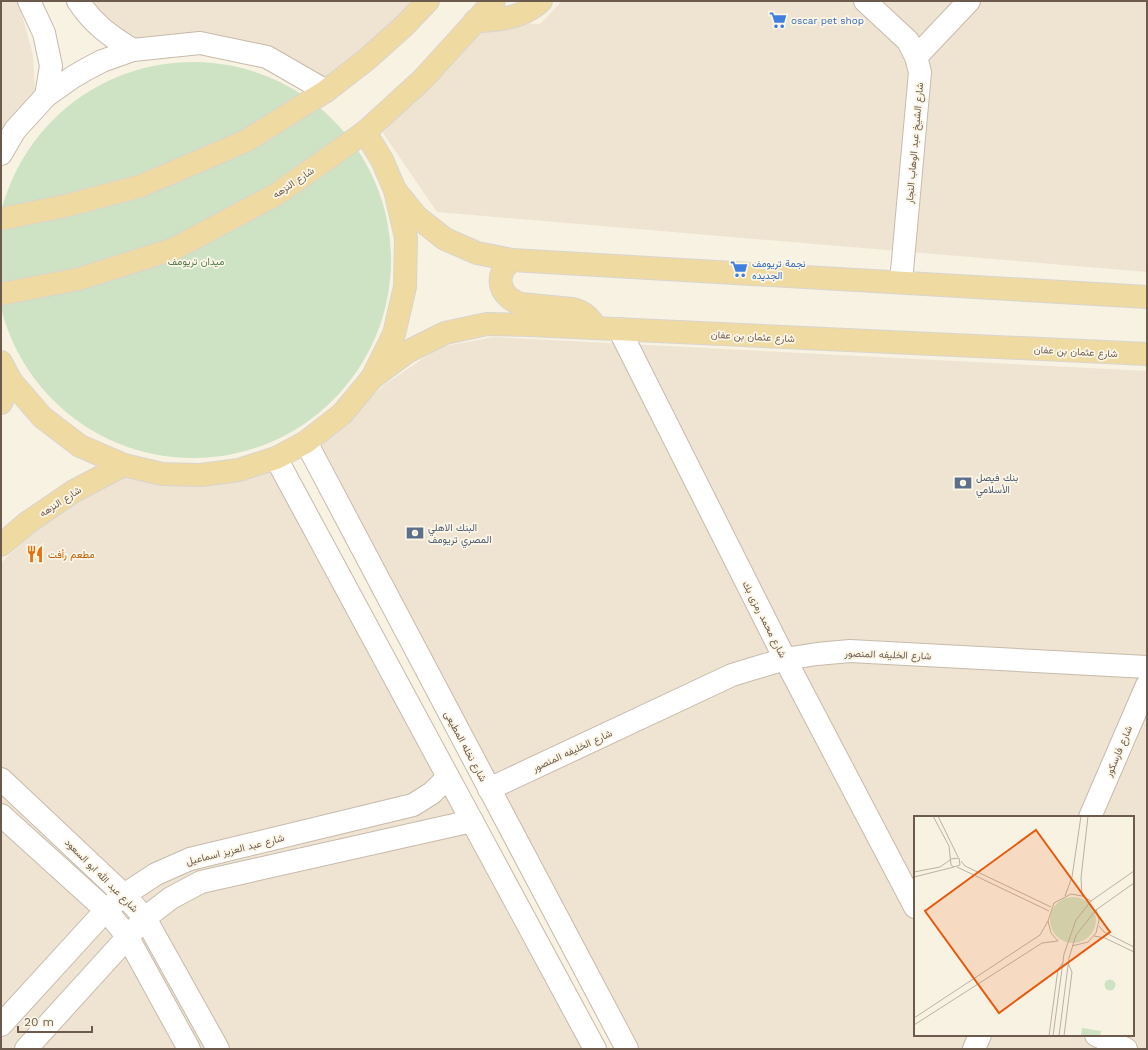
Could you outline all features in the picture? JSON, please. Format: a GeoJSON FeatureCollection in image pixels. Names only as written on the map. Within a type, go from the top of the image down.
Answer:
{"type":"FeatureCollection","features":[{"type":"Feature","properties":{"kind":"main road"},"geometry":{"type":"LineString","coordinates":[[1,219],[64,206],[141,186],[246,141],[326,91],[366,60],[404,26],[428,1]]}},
{"type":"Feature","properties":{"kind":"main road","name":"شارع النزهه"},"geometry":{"type":"LineString","coordinates":[[1,294],[79,279],[174,249],[277,194],[365,132],[423,79],[494,1]]}},
{"type":"Feature","properties":{"kind":"main road"},"geometry":{"type":"LineString","coordinates":[[475,21],[496,21],[518,15],[541,1]]}},
{"type":"Feature","properties":{"kind":"main road"},"geometry":{"type":"LineString","coordinates":[[6,372],[42,417],[80,446],[124,465],[162,474],[201,475],[239,470],[276,458],[306,442],[342,414],[372,378],[394,334],[405,287],[406,238],[395,190],[382,160],[365,132]]}},
{"type":"Feature","properties":{"kind":"main road"},"geometry":{"type":"LineString","coordinates":[[395,190],[417,217],[445,239],[477,253],[512,260],[1147,297]]}},
{"type":"Feature","properties":{"kind":"main road"},"geometry":{"type":"LineString","coordinates":[[512,260],[506,264],[502,270],[501,285],[504,292],[514,302],[580,311],[587,315],[596,328]]}},
{"type":"Feature","properties":{"kind":"main road","name":"شارع عثمان بن عفان"},"geometry":{"type":"LineString","coordinates":[[372,378],[407,352],[445,333],[487,324],[1147,354]]}},
{"type":"Feature","properties":{"kind":"main road"},"geometry":{"type":"LineString","coordinates":[[1,403],[6,372]]}},
{"type":"Feature","properties":{"kind":"main road","name":"شارع النزهه"},"geometry":{"type":"LineString","coordinates":[[1,545],[27,523],[74,491],[124,465]]}},
{"type":"Feature","properties":{"kind":"street"},"geometry":{"type":"LineString","coordinates":[[29,1],[44,33],[51,66],[46,96]]}},
{"type":"Feature","properties":{"kind":"street"},"geometry":{"type":"LineString","coordinates":[[78,1],[84,10],[106,34],[133,50]]}},
{"type":"Feature","properties":{"kind":"street","name":"شارع الشيخ عبد الوهاب النجار"},"geometry":{"type":"LineString","coordinates":[[865,1],[908,42],[916,57],[920,72],[901,282]]}},
{"type":"Feature","properties":{"kind":"street"},"geometry":{"type":"LineString","coordinates":[[916,57],[969,1]]}},
{"type":"Feature","properties":{"kind":"street"},"geometry":{"type":"LineString","coordinates":[[1,154],[15,130],[46,96],[73,77],[102,61],[133,50],[200,43],[267,57],[326,91]]}},
{"type":"Feature","properties":{"kind":"street","name":"شارع محمد رمزى بك"},"geometry":{"type":"LineString","coordinates":[[619,329],[785,659],[914,905]]}},
{"type":"Feature","properties":{"kind":"street","name":"شارع نخله المطيعى"},"geometry":{"type":"LineString","coordinates":[[306,442],[626,1049]]}},
{"type":"Feature","properties":{"kind":"street"},"geometry":{"type":"LineString","coordinates":[[276,458],[595,1049]]}},
{"type":"Feature","properties":{"kind":"street","name":"شارع الخليفه المنصور"},"geometry":{"type":"LineString","coordinates":[[489,789],[732,675],[785,659],[850,651],[1147,667]]}},
{"type":"Feature","properties":{"kind":"street","name":"شارع فارسكور"},"geometry":{"type":"LineString","coordinates":[[1090,816],[1147,685]]}},
{"type":"Feature","properties":{"kind":"street","name":"شارع عبد العزيز اسماعيل"},"geometry":{"type":"LineString","coordinates":[[1,1025],[106,910],[124,895],[156,874],[190,859],[412,805],[432,793],[448,777]]}},
{"type":"Feature","properties":{"kind":"street","name":"شارع عبد الله ابو السعود"},"geometry":{"type":"LineString","coordinates":[[1,779],[124,895],[145,918],[218,1049]]}},
{"type":"Feature","properties":{"kind":"street"},"geometry":{"type":"LineString","coordinates":[[1,815],[106,910],[128,936],[189,1049]]}},
{"type":"Feature","properties":{"kind":"street"},"geometry":{"type":"LineString","coordinates":[[32,1045],[145,918],[171,898],[201,882],[472,821]]}},
{"type":"Feature","properties":{"kind":"street"},"geometry":{"type":"LineString","coordinates":[[974,1049],[980,1036]]}},
{"type":"Feature","properties":{"kind":"street"},"geometry":{"type":"LineString","coordinates":[[1098,1036],[1126,1049]]}},
{"type":"Feature","properties":{"kind":"shaded area"},"geometry":{"type":"Polygon","coordinates":[[[1,1],[17,1],[19,4],[33,55],[35,93],[1,149],[1,1]]]}},
{"type":"Feature","properties":{"kind":"shaded area"},"geometry":{"type":"Polygon","coordinates":[[[85,1],[419,1],[324,86],[270,54],[137,46],[85,1]]]}},
{"type":"Feature","properties":{"kind":"shaded area"},"geometry":{"type":"Polygon","coordinates":[[[562,1],[1147,1],[1147,272],[437,212],[383,133],[475,21],[540,24],[562,1]]]}},
{"type":"Feature","properties":{"kind":"shaded area"},"geometry":{"type":"Polygon","coordinates":[[[494,337],[1147,371],[1147,1049],[638,1049],[319,446],[384,385],[440,347],[494,337]]]}},
{"type":"Feature","properties":{"kind":"shaded area"},"geometry":{"type":"Polygon","coordinates":[[[273,466],[589,1049],[1,1049],[1,563],[48,518],[126,473],[273,466]]]}},
{"type":"Feature","properties":{"kind":"green space","name":"ميدان تريومف"},"geometry":{"type":"Polygon","coordinates":[[[174,63],[212,63],[250,71],[269,77],[286,85],[319,107],[346,134],[368,167],[376,184],[382,203],[390,241],[390,279],[382,317],[376,336],[368,353],[346,386],[319,413],[286,435],[269,443],[250,449],[212,457],[193,458],[154,454],[117,443],[83,425],[53,400],[28,370],[10,336],[-1,299],[-1,221],[10,184],[28,150],[53,120],[83,95],[117,77],[154,66],[174,63]]]}},
{"type":"Feature","properties":{"kind":"place","name":"oscar pet shop"},"geometry":{"type":"Point","coordinates":[778,20]}},
{"type":"Feature","properties":{"kind":"place","name":"نجمة تريومف الجديده"},"geometry":{"type":"Point","coordinates":[739,269]}},
{"type":"Feature","properties":{"kind":"place","name":"بنك فيصل الأسلامي"},"geometry":{"type":"Point","coordinates":[963,483]}},
{"type":"Feature","properties":{"kind":"place","name":"البنك الاهلي المصري تريومف"},"geometry":{"type":"Point","coordinates":[415,533]}},
{"type":"Feature","properties":{"kind":"place","name":"مطعم رأفت"},"geometry":{"type":"Point","coordinates":[35,554]}}]}
